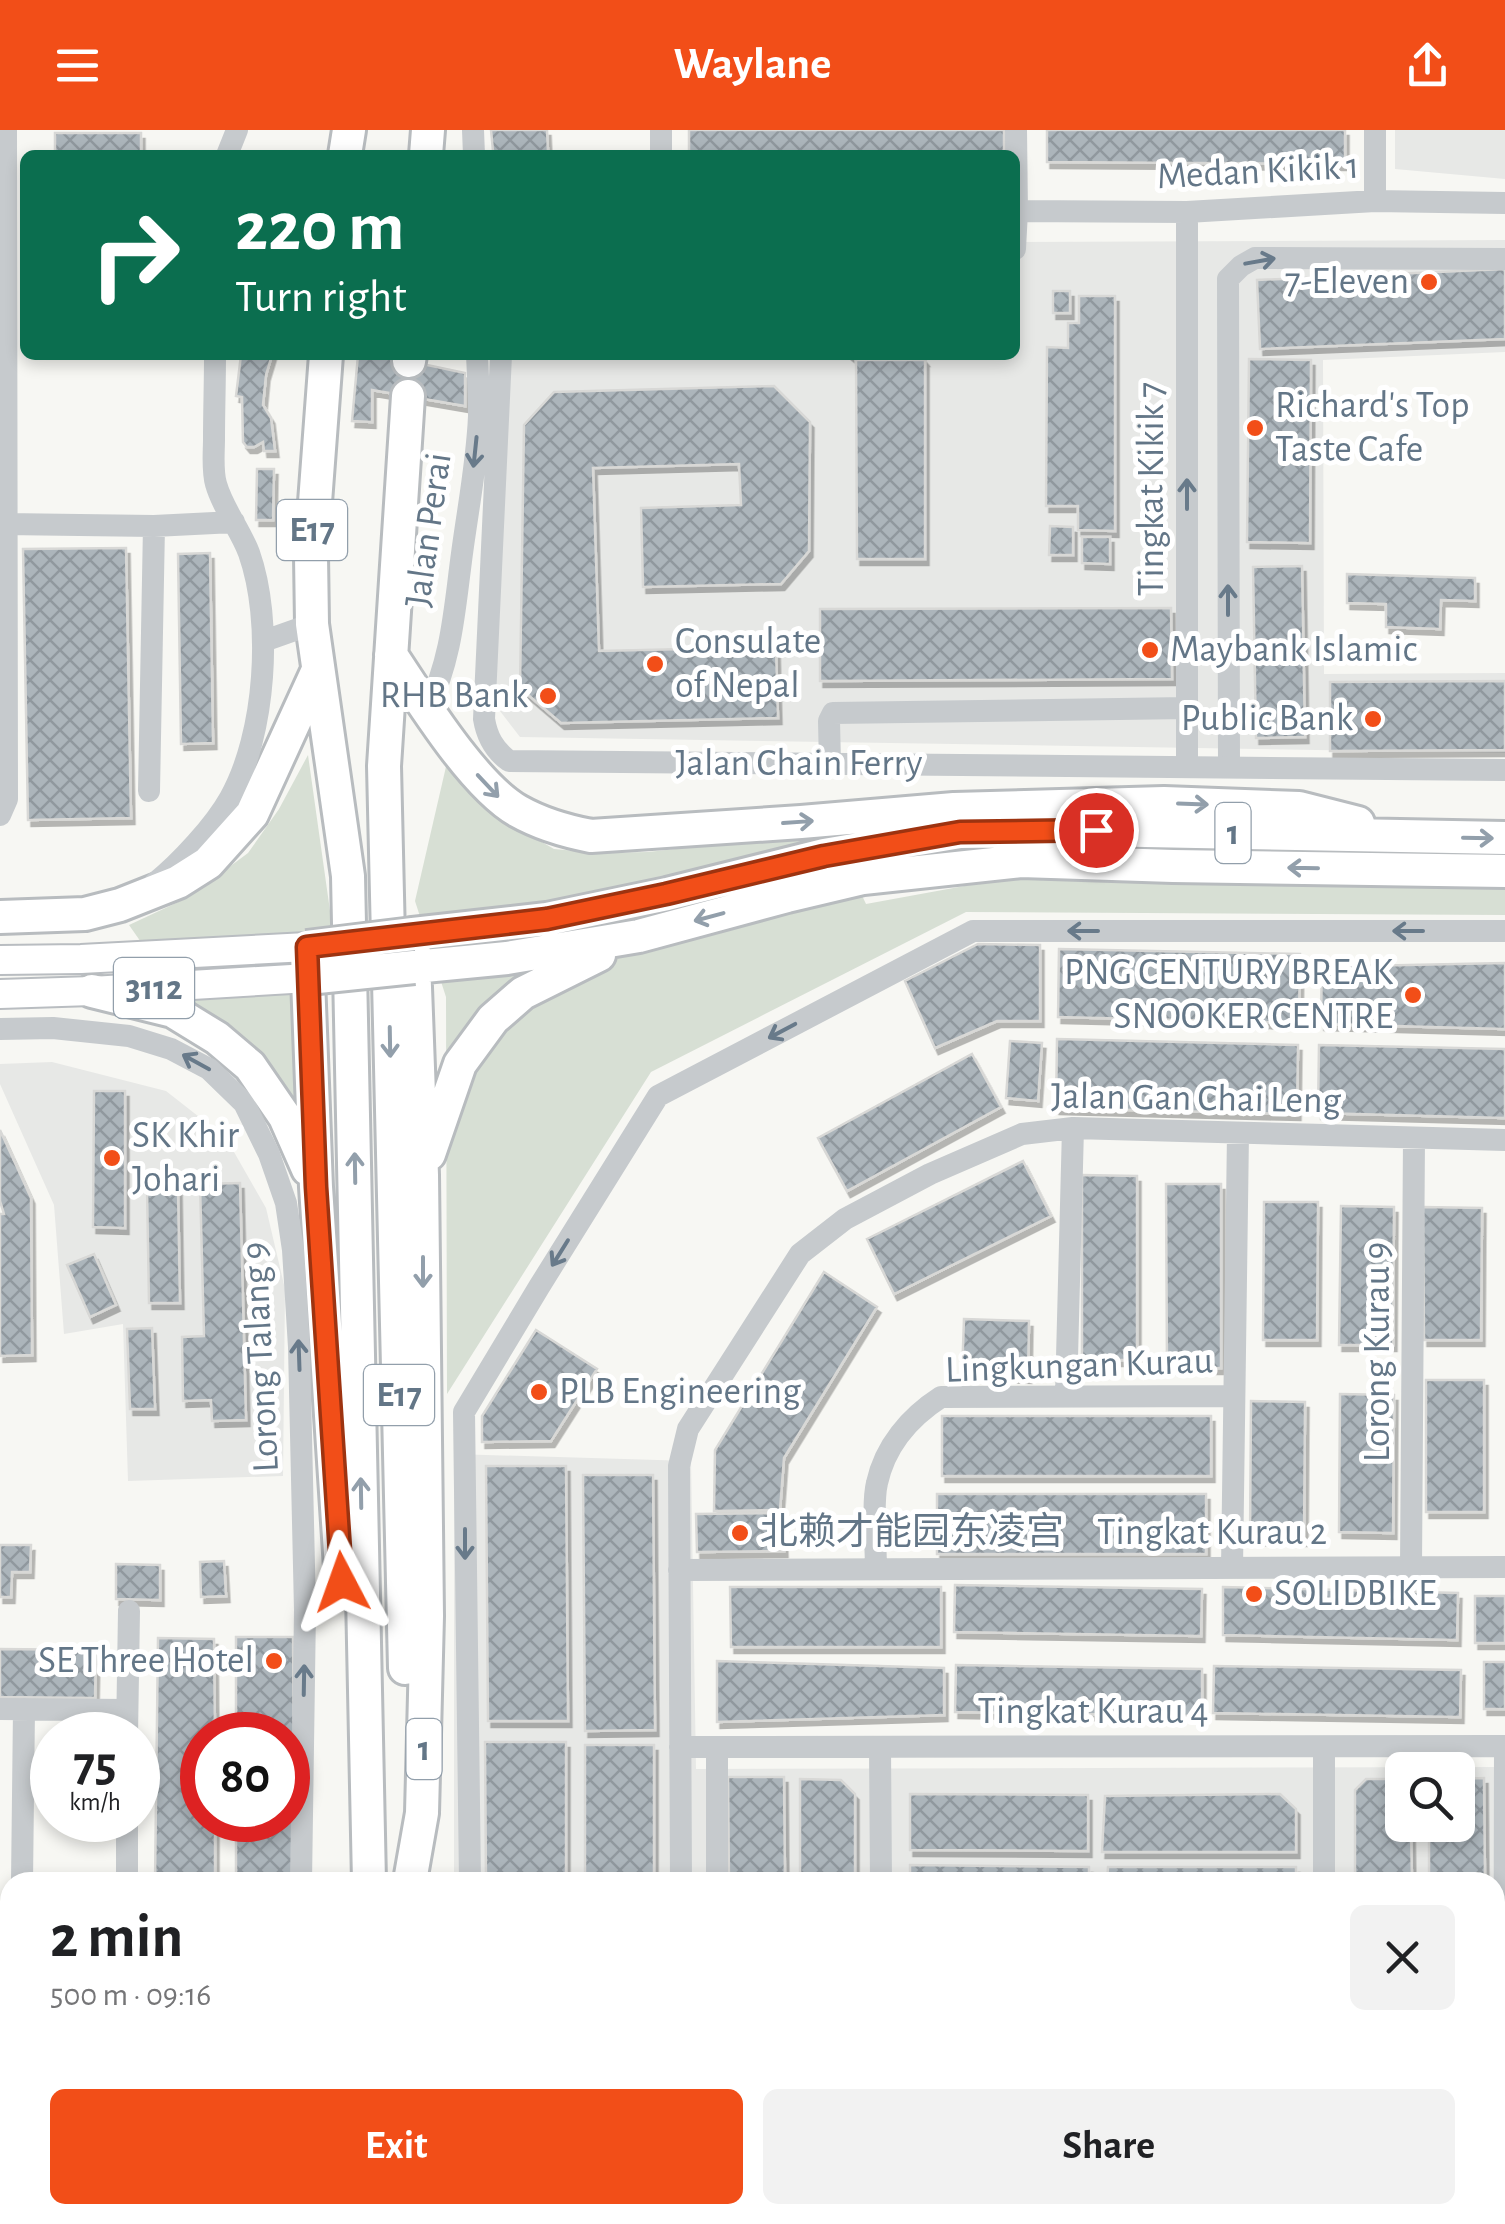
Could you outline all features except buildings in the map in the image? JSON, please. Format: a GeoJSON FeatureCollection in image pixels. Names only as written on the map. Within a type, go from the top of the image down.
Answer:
{"type":"FeatureCollection","features":[{"type":"Feature","properties":{"kind":"highway"},"geometry":{"type":"LineString","coordinates":[[307,360],[322,389]]}},
{"type":"Feature","properties":{"kind":"highway","name":"E17"},"geometry":{"type":"LineString","coordinates":[[325,360],[310,556],[312,624],[348,876],[369,1872]]}},
{"type":"Feature","properties":{"kind":"highway","name":"E17"},"geometry":{"type":"LineString","coordinates":[[408,396],[384,766],[410,1872]]}},
{"type":"Feature","properties":{"kind":"highway"},"geometry":{"type":"LineString","coordinates":[[391,656],[427,710],[481,779],[506,803],[559,830],[591,836],[954,809],[1164,803],[1299,808],[1414,836]]}},
{"type":"Feature","properties":{"kind":"highway"},"geometry":{"type":"LineString","coordinates":[[0,917],[84,914],[120,905],[178,882],[208,864],[252,814],[318,670]]}},
{"type":"Feature","properties":{"kind":"highway"},"geometry":{"type":"LineString","coordinates":[[384,766],[427,710]]}},
{"type":"Feature","properties":{"kind":"highway","name":"Jalan Chain Ferry"},"geometry":{"type":"LineString","coordinates":[[413,950],[824,856],[960,832],[1096,830],[1505,838]]}},
{"type":"Feature","properties":{"kind":"highway","name":"1"},"geometry":{"type":"LineString","coordinates":[[368,1872],[356,1814],[316,1187],[307,962],[413,950],[508,958],[639,936],[863,878],[1021,861],[1505,870]]}},
{"type":"Feature","properties":{"kind":"highway"},"geometry":{"type":"LineString","coordinates":[[422,1175],[460,1064],[492,1018],[522,993],[639,936]]}},
{"type":"Feature","properties":{"kind":"highway","name":"1"},"geometry":{"type":"LineString","coordinates":[[412,1872],[422,1813],[427,1616],[422,1175],[413,950]]}},
{"type":"Feature","properties":{"kind":"highway"},"geometry":{"type":"LineString","coordinates":[[92,991],[172,1011],[217,1038],[250,1066],[285,1117],[316,1187]]}},
{"type":"Feature","properties":{"kind":"main road","name":"3112"},"geometry":{"type":"LineString","coordinates":[[0,960],[307,962]]}},
{"type":"Feature","properties":{"kind":"main road","name":"3112"},"geometry":{"type":"LineString","coordinates":[[0,994],[92,991],[307,962]]}},
{"type":"Feature","properties":{"kind":"street"},"geometry":{"type":"LineString","coordinates":[[0,815],[7,799],[5,524],[15,309],[3,207],[6,130]]}},
{"type":"Feature","properties":{"kind":"street"},"geometry":{"type":"LineString","coordinates":[[1375,130],[1375,201]]}},
{"type":"Feature","properties":{"kind":"street","name":"Medan Kikik 1"},"geometry":{"type":"LineString","coordinates":[[1020,210],[1187,212],[1375,201],[1505,202]]}},
{"type":"Feature","properties":{"kind":"street","name":"Tingkat Kikik 7"},"geometry":{"type":"LineString","coordinates":[[1187,212],[1187,766]]}},
{"type":"Feature","properties":{"kind":"street"},"geometry":{"type":"LineString","coordinates":[[1229,767],[1228,279],[1255,258],[1505,260]]}},
{"type":"Feature","properties":{"kind":"street"},"geometry":{"type":"LineString","coordinates":[[141,896],[187,853],[229,800],[246,764],[258,707],[264,640],[248,551],[216,482],[215,360]]}},
{"type":"Feature","properties":{"kind":"street","name":"Jalan Perai"},"geometry":{"type":"LineString","coordinates":[[427,710],[447,658],[455,603],[479,416],[477,360]]}},
{"type":"Feature","properties":{"kind":"street","name":"Jalan Chain Ferry"},"geometry":{"type":"LineString","coordinates":[[501,360],[484,719],[486,735],[509,761],[1505,770]]}},
{"type":"Feature","properties":{"kind":"street"},"geometry":{"type":"LineString","coordinates":[[5,524],[154,526],[234,522]]}},
{"type":"Feature","properties":{"kind":"street"},"geometry":{"type":"LineString","coordinates":[[149,791],[154,526]]}},
{"type":"Feature","properties":{"kind":"street"},"geometry":{"type":"LineString","coordinates":[[264,640],[312,624]]}},
{"type":"Feature","properties":{"kind":"street"},"geometry":{"type":"LineString","coordinates":[[830,764],[829,721],[833,714],[1187,708]]}},
{"type":"Feature","properties":{"kind":"street"},"geometry":{"type":"LineString","coordinates":[[470,1872],[464,1412],[658,1096],[974,931],[1505,931]]}},
{"type":"Feature","properties":{"kind":"street","name":"Lorong Talang 9"},"geometry":{"type":"LineString","coordinates":[[0,1030],[53,1028],[129,1036],[171,1049],[209,1069],[244,1104],[269,1154],[286,1203],[293,1250],[298,1347],[304,1574],[301,1872]]}},
{"type":"Feature","properties":{"kind":"street"},"geometry":{"type":"LineString","coordinates":[[1066,1396],[1073,1128]]}},
{"type":"Feature","properties":{"kind":"street","name":"Jalan Gan Chai Leng"},"geometry":{"type":"LineString","coordinates":[[681,1872],[679,1466],[688,1429],[800,1254],[846,1220],[930,1174],[1022,1134],[1046,1130],[1505,1140]]}},
{"type":"Feature","properties":{"kind":"street"},"geometry":{"type":"LineString","coordinates":[[1232,1568],[1238,1133]]}},
{"type":"Feature","properties":{"kind":"street","name":"Lorong Kurau 9"},"geometry":{"type":"LineString","coordinates":[[1411,1567],[1414,1138]]}},
{"type":"Feature","properties":{"kind":"street","name":"Lingkungan Kurau"},"geometry":{"type":"LineString","coordinates":[[876,1570],[876,1484],[892,1444],[918,1412],[941,1397],[1234,1396]]}},
{"type":"Feature","properties":{"kind":"street","name":"Tingkat Kurau 2"},"geometry":{"type":"LineString","coordinates":[[680,1570],[1505,1567]]}},
{"type":"Feature","properties":{"kind":"street"},"geometry":{"type":"LineString","coordinates":[[21,1872],[12,1709],[127,1710],[129,1612]]}},
{"type":"Feature","properties":{"kind":"street"},"geometry":{"type":"LineString","coordinates":[[1324,1746],[1324,1872]]}},
{"type":"Feature","properties":{"kind":"street"},"geometry":{"type":"LineString","coordinates":[[1505,1746],[1505,1872]]}},
{"type":"Feature","properties":{"kind":"street","name":"Tingkat Kurau 4"},"geometry":{"type":"LineString","coordinates":[[680,1747],[1505,1746]]}},
{"type":"Feature","properties":{"kind":"street"},"geometry":{"type":"LineString","coordinates":[[717,1747],[718,1872]]}},
{"type":"Feature","properties":{"kind":"street"},"geometry":{"type":"LineString","coordinates":[[880,1747],[881,1872]]}},
{"type":"Feature","properties":{"kind":"street"},"geometry":{"type":"LineString","coordinates":[[127,1842],[127,1872]]}},
{"type":"Feature","properties":{"kind":"shaded area"},"geometry":{"type":"Polygon","coordinates":[[[1395,130],[1505,130],[1505,179],[1395,169],[1395,130]]]}},
{"type":"Feature","properties":{"kind":"shaded area"},"geometry":{"type":"Polygon","coordinates":[[[1505,240],[1505,352],[1323,360],[1324,674],[1505,673],[1505,753],[520,737],[493,702],[511,360],[1020,360],[1020,242],[1505,240]]]}},
{"type":"Feature","properties":{"kind":"shaded area"},"geometry":{"type":"Polygon","coordinates":[[[308,755],[334,939],[304,937],[306,1121],[279,1079],[220,1028],[185,1005],[129,925],[189,897],[248,853],[279,809],[308,755]]]}},
{"type":"Feature","properties":{"kind":"shaded area"},"geometry":{"type":"Polygon","coordinates":[[[448,758],[500,818],[554,849],[648,852],[784,837],[834,836],[866,904],[1008,878],[1071,876],[1505,884],[1505,915],[966,912],[651,1072],[447,1394],[446,997],[415,901],[448,758]]]}},
{"type":"Feature","properties":{"kind":"shaded area"},"geometry":{"type":"Polygon","coordinates":[[[52,1062],[166,1091],[226,1138],[266,1208],[285,1289],[283,1476],[128,1481],[123,1324],[64,1334],[54,1205],[0,1084],[0,1064],[52,1062]]]}},
{"type":"Feature","properties":{"kind":"shaded area"},"geometry":{"type":"Polygon","coordinates":[[[454,1454],[691,1461],[696,1769],[1385,1767],[1385,1842],[1475,1842],[1475,1767],[1505,1767],[1505,1872],[454,1872],[454,1454]]]}},
{"type":"Feature","properties":{"kind":"place","name":"7-Eleven"},"geometry":{"type":"Point","coordinates":[1429,282]}},
{"type":"Feature","properties":{"kind":"place","name":"Richard's Top Taste Cafe"},"geometry":{"type":"Point","coordinates":[1255,428]}},
{"type":"Feature","properties":{"kind":"place","name":"Maybank Islamic"},"geometry":{"type":"Point","coordinates":[1150,650]}},
{"type":"Feature","properties":{"kind":"place","name":"Consulate of Nepal"},"geometry":{"type":"Point","coordinates":[655,664]}},
{"type":"Feature","properties":{"kind":"place","name":"RHB Bank"},"geometry":{"type":"Point","coordinates":[548,696]}},
{"type":"Feature","properties":{"kind":"place","name":"Public Bank"},"geometry":{"type":"Point","coordinates":[1373,719]}},
{"type":"Feature","properties":{"kind":"place","name":"PNG CENTURY BREAK SNOOKER CENTRE"},"geometry":{"type":"Point","coordinates":[1413,995]}},
{"type":"Feature","properties":{"kind":"place","name":"SK Khir Johari"},"geometry":{"type":"Point","coordinates":[112,1158]}},
{"type":"Feature","properties":{"kind":"place","name":"PLB Engineering"},"geometry":{"type":"Point","coordinates":[539,1392]}},
{"type":"Feature","properties":{"kind":"place","name":"北赖才能园东凌宫"},"geometry":{"type":"Point","coordinates":[740,1533]}},
{"type":"Feature","properties":{"kind":"place","name":"SOLIDBIKE"},"geometry":{"type":"Point","coordinates":[1254,1594]}},
{"type":"Feature","properties":{"kind":"place","name":"SE Three Hotel"},"geometry":{"type":"Point","coordinates":[274,1661]}},
{"type":"Feature","properties":{"kind":"route"},"geometry":{"type":"LineString","coordinates":[[342,1582],[316,1187],[307,947],[547,919],[824,856],[960,832],[1096,830]]}}]}
